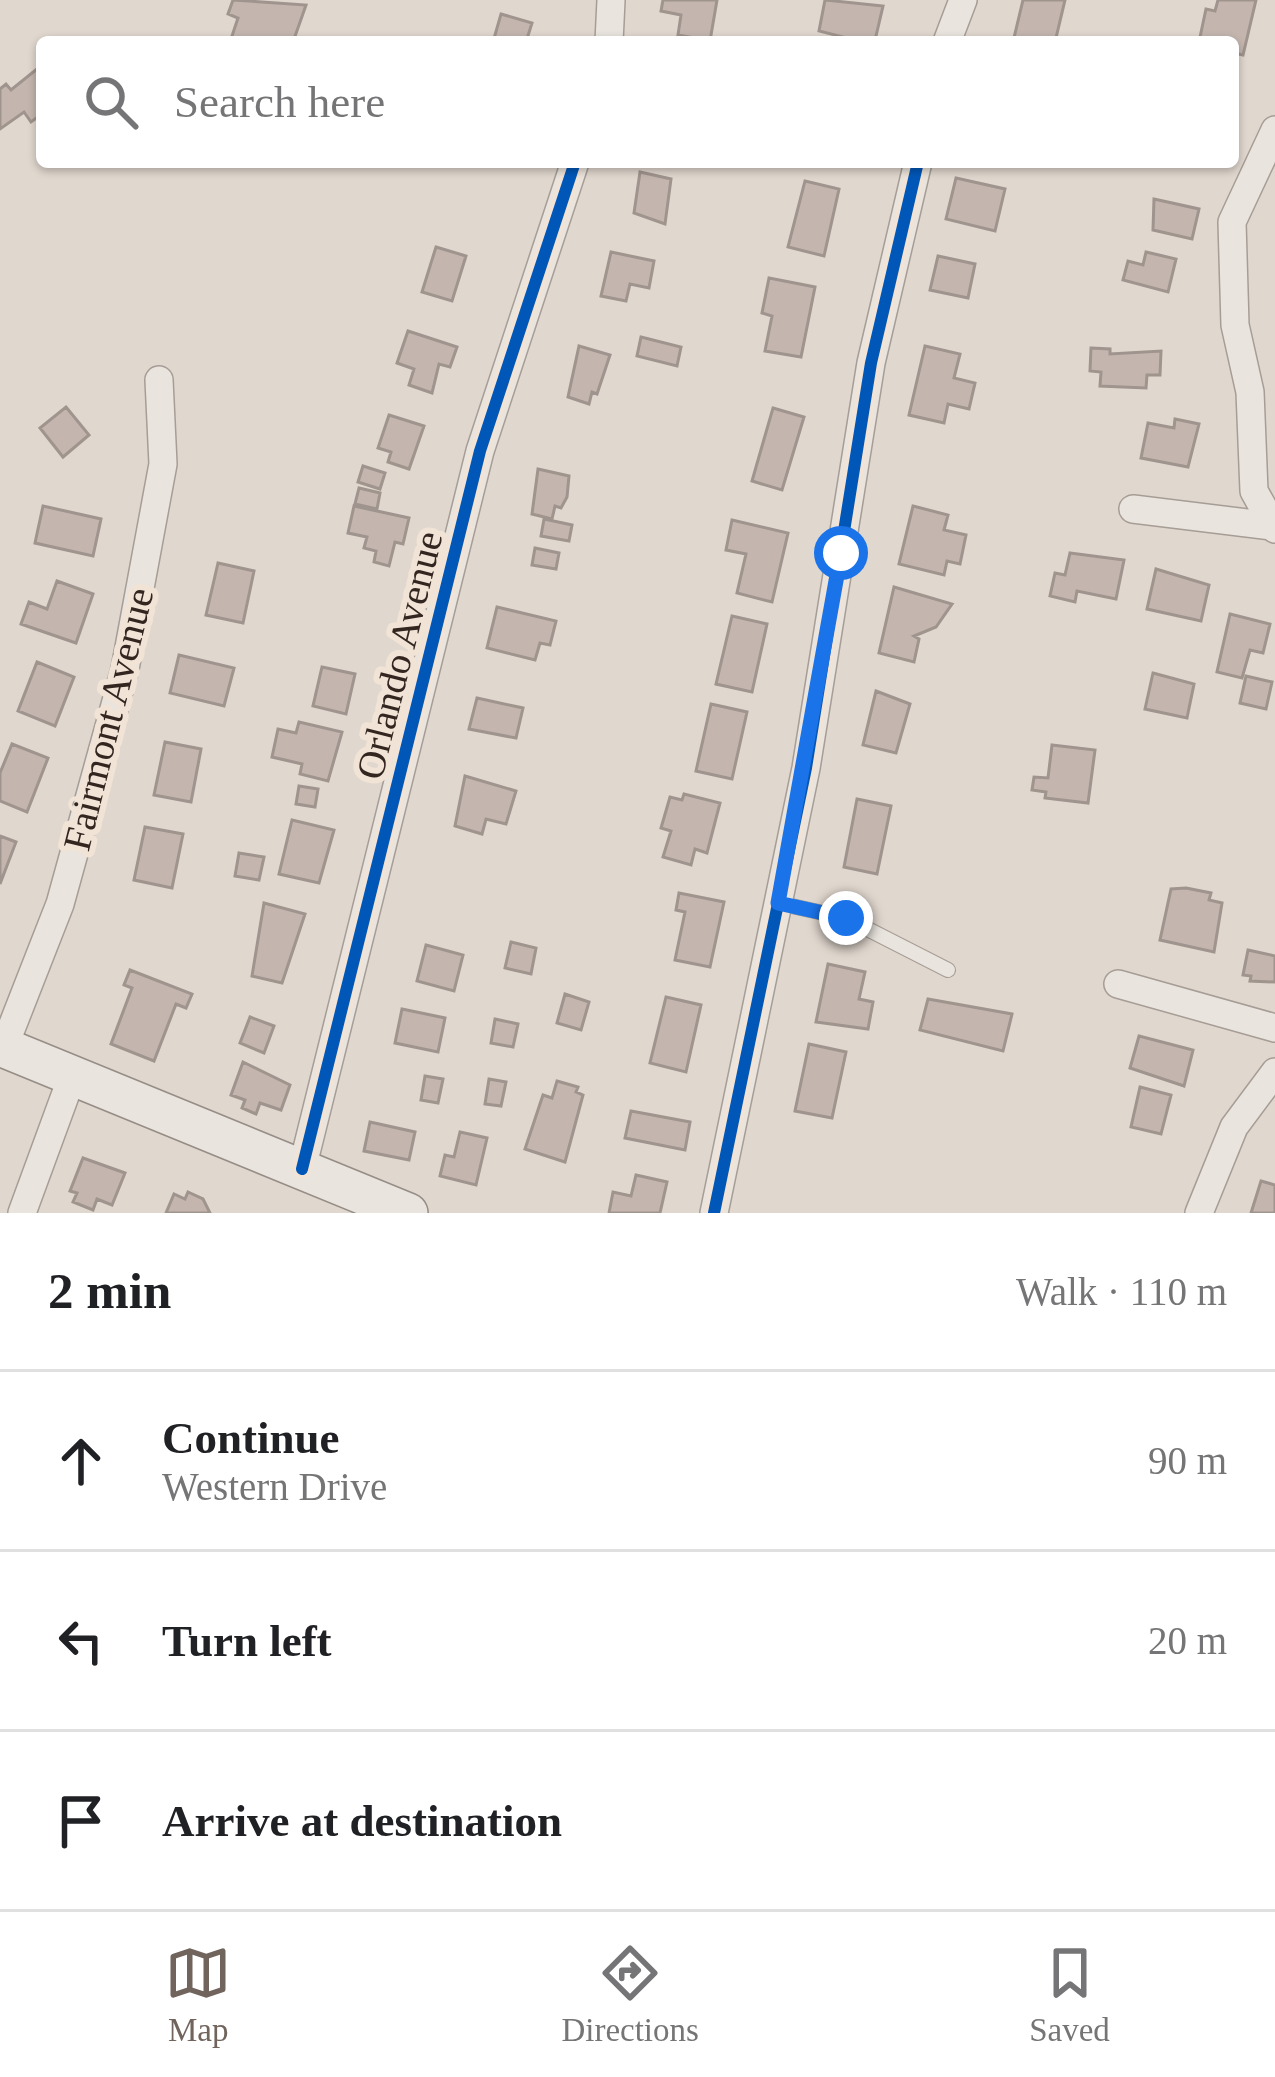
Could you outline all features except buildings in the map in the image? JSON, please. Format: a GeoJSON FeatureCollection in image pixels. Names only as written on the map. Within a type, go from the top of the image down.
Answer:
{"type":"FeatureCollection","features":[{"type":"Feature","properties":{"kind":"main road"},"geometry":{"type":"LineString","coordinates":[[2,1047],[408,1213]]}},
{"type":"Feature","properties":{"kind":"street"},"geometry":{"type":"LineString","coordinates":[[609,36],[611,0]]}},
{"type":"Feature","properties":{"kind":"street"},"geometry":{"type":"LineString","coordinates":[[949,36],[963,0]]}},
{"type":"Feature","properties":{"kind":"street"},"geometry":{"type":"LineString","coordinates":[[1274,528],[1253,490],[1250,392],[1235,326],[1232,222],[1275,130]]}},
{"type":"Feature","properties":{"kind":"street","name":"Orlando Avenue"},"geometry":{"type":"LineString","coordinates":[[302,1169],[481,451],[573,168]]}},
{"type":"Feature","properties":{"kind":"street"},"geometry":{"type":"LineString","coordinates":[[715,1213],[806,768],[872,363],[917,168]]}},
{"type":"Feature","properties":{"kind":"street","name":"Fairmont Avenue"},"geometry":{"type":"LineString","coordinates":[[2,1047],[60,904],[125,669],[163,464],[159,380]]}},
{"type":"Feature","properties":{"kind":"street"},"geometry":{"type":"LineString","coordinates":[[1133,509],[1274,528]]}},
{"type":"Feature","properties":{"kind":"street"},"geometry":{"type":"LineString","coordinates":[[1118,984],[1275,1028]]}},
{"type":"Feature","properties":{"kind":"street"},"geometry":{"type":"LineString","coordinates":[[1199,1213],[1234,1127],[1275,1072]]}},
{"type":"Feature","properties":{"kind":"street"},"geometry":{"type":"LineString","coordinates":[[22,1213],[73,1074]]}},
{"type":"Feature","properties":{"kind":"lane"},"geometry":{"type":"LineString","coordinates":[[778,903],[846,918],[948,970]]}},
{"type":"Feature","properties":{"kind":"cycle path"},"geometry":{"type":"LineString","coordinates":[[302,1169],[480,451],[573,168]]}},
{"type":"Feature","properties":{"kind":"cycle path"},"geometry":{"type":"LineString","coordinates":[[714,1213],[806,768],[871,363],[917,168]]}},
{"type":"Feature","properties":{"kind":"route"},"geometry":{"type":"LineString","coordinates":[[841,553],[806,768],[778,903],[846,918]]}}]}
